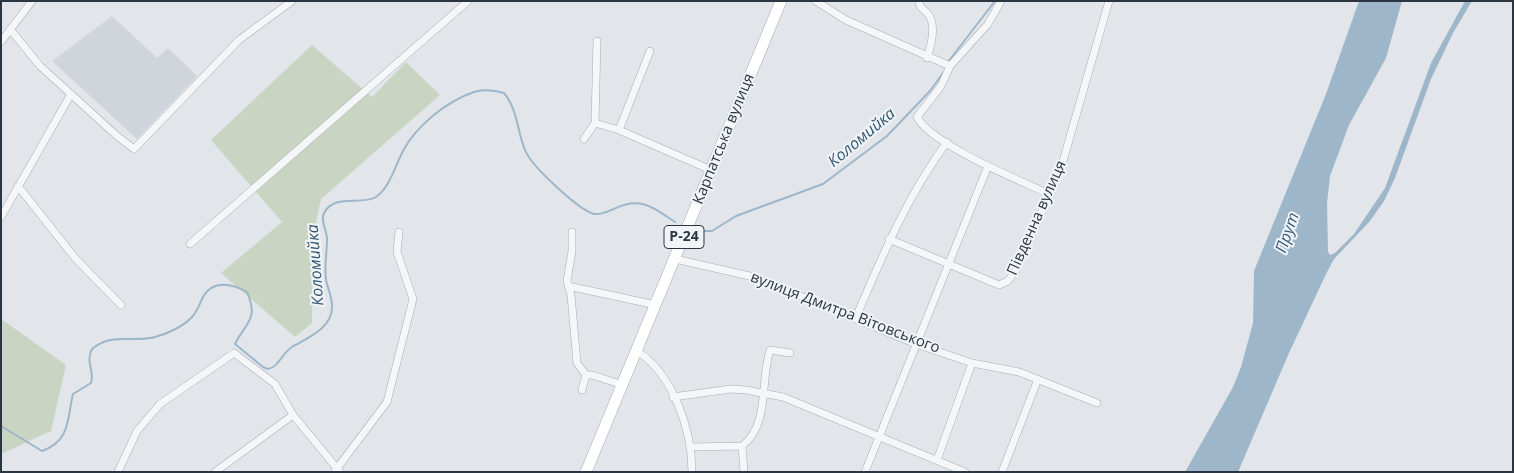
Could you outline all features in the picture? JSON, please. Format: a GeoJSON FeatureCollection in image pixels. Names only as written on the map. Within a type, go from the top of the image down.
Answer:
{"type":"FeatureCollection","features":[{"type":"Feature","properties":{"kind":"main road","name":"Карпатська вулиця"},"geometry":{"type":"LineString","coordinates":[[586,472],[781,1]]}},
{"type":"Feature","properties":{"kind":"street"},"geometry":{"type":"LineString","coordinates":[[1,42],[32,1]]}},
{"type":"Feature","properties":{"kind":"street"},"geometry":{"type":"LineString","coordinates":[[10,29],[40,66],[116,136],[134,149],[239,40],[292,1]]}},
{"type":"Feature","properties":{"kind":"street"},"geometry":{"type":"LineString","coordinates":[[190,244],[468,1]]}},
{"type":"Feature","properties":{"kind":"street"},"geometry":{"type":"LineString","coordinates":[[816,1],[846,20],[927,58],[948,65]]}},
{"type":"Feature","properties":{"kind":"street"},"geometry":{"type":"LineString","coordinates":[[919,1],[919,6],[930,17],[932,27],[927,58]]}},
{"type":"Feature","properties":{"kind":"street"},"geometry":{"type":"LineString","coordinates":[[1001,1],[988,24],[948,65],[941,86],[917,116],[928,129],[947,142],[988,166],[1049,194]]}},
{"type":"Feature","properties":{"kind":"street","name":"Південна вулиця"},"geometry":{"type":"LineString","coordinates":[[889,239],[948,265],[1004,284],[1016,270],[1061,168],[1109,1]]}},
{"type":"Feature","properties":{"kind":"street"},"geometry":{"type":"LineString","coordinates":[[584,139],[595,123],[597,41]]}},
{"type":"Feature","properties":{"kind":"street"},"geometry":{"type":"LineString","coordinates":[[619,130],[650,51]]}},
{"type":"Feature","properties":{"kind":"street"},"geometry":{"type":"LineString","coordinates":[[1,217],[71,94]]}},
{"type":"Feature","properties":{"kind":"street"},"geometry":{"type":"LineString","coordinates":[[595,123],[619,130],[711,170]]}},
{"type":"Feature","properties":{"kind":"street"},"geometry":{"type":"LineString","coordinates":[[856,318],[889,239],[921,178],[947,142]]}},
{"type":"Feature","properties":{"kind":"street"},"geometry":{"type":"LineString","coordinates":[[865,472],[988,166]]}},
{"type":"Feature","properties":{"kind":"street"},"geometry":{"type":"LineString","coordinates":[[18,186],[75,258],[121,305]]}},
{"type":"Feature","properties":{"kind":"street"},"geometry":{"type":"LineString","coordinates":[[118,472],[137,431],[160,404],[234,353],[275,384],[293,415],[337,470],[387,402],[413,299],[397,252],[399,232]]}},
{"type":"Feature","properties":{"kind":"street"},"geometry":{"type":"LineString","coordinates":[[572,232],[572,251],[566,276],[574,320],[577,363],[586,375]]}},
{"type":"Feature","properties":{"kind":"street","name":"вулиця Дмитра Вітовського"},"geometry":{"type":"LineString","coordinates":[[675,259],[754,277],[916,344],[972,362],[1019,372],[1097,403]]}},
{"type":"Feature","properties":{"kind":"street"},"geometry":{"type":"LineString","coordinates":[[568,286],[656,305]]}},
{"type":"Feature","properties":{"kind":"street"},"geometry":{"type":"LineString","coordinates":[[691,447],[742,446],[750,440],[756,426],[764,393],[770,350],[790,353]]}},
{"type":"Feature","properties":{"kind":"street"},"geometry":{"type":"LineString","coordinates":[[637,351],[658,369],[673,397],[691,447],[692,472]]}},
{"type":"Feature","properties":{"kind":"street"},"geometry":{"type":"LineString","coordinates":[[937,460],[972,362]]}},
{"type":"Feature","properties":{"kind":"street"},"geometry":{"type":"LineString","coordinates":[[586,375],[592,375],[623,385]]}},
{"type":"Feature","properties":{"kind":"street"},"geometry":{"type":"LineString","coordinates":[[582,390],[586,375]]}},
{"type":"Feature","properties":{"kind":"street"},"geometry":{"type":"LineString","coordinates":[[1002,472],[1038,379]]}},
{"type":"Feature","properties":{"kind":"street"},"geometry":{"type":"LineString","coordinates":[[673,397],[731,389],[764,393],[794,400],[965,472]]}},
{"type":"Feature","properties":{"kind":"street"},"geometry":{"type":"LineString","coordinates":[[215,472],[293,415]]}},
{"type":"Feature","properties":{"kind":"street"},"geometry":{"type":"LineString","coordinates":[[742,446],[744,472]]}},
{"type":"Feature","properties":{"kind":"shaded area"},"geometry":{"type":"Polygon","coordinates":[[[112,16],[157,58],[168,48],[197,76],[137,139],[52,61],[112,16]]]}},
{"type":"Feature","properties":{"kind":"green space"},"geometry":{"type":"Polygon","coordinates":[[[312,45],[372,97],[406,62],[440,95],[321,199],[313,236],[312,323],[295,337],[221,273],[282,222],[211,140],[312,45]]]}},
{"type":"Feature","properties":{"kind":"green space"},"geometry":{"type":"Polygon","coordinates":[[[1,319],[66,365],[51,431],[1,454],[1,319]]]}},
{"type":"Feature","properties":{"kind":"water","name":"Прут"},"geometry":{"type":"Polygon","coordinates":[[[1359,1],[1402,1],[1386,58],[1349,125],[1330,176],[1327,203],[1328,252],[1330,255],[1335,253],[1354,234],[1385,188],[1431,63],[1465,1],[1472,1],[1453,33],[1431,79],[1395,178],[1384,201],[1370,221],[1334,259],[1289,353],[1238,472],[1185,472],[1233,387],[1241,367],[1253,323],[1254,271],[1326,94],[1359,1]]]}},
{"type":"Feature","properties":{"kind":"waterway","name":"Коломийка"},"geometry":{"type":"LineString","coordinates":[[948,62],[995,1]]}},
{"type":"Feature","properties":{"kind":"waterway","name":"Коломийка"},"geometry":{"type":"LineString","coordinates":[[700,231],[712,231],[736,216],[823,184],[887,136],[930,91],[943,73]]}},
{"type":"Feature","properties":{"kind":"waterway","name":"Коломийка"},"geometry":{"type":"LineString","coordinates":[[1,426],[42,451],[51,447],[63,435],[66,428],[73,394],[91,383],[92,375],[89,358],[92,349],[99,344],[115,339],[147,339],[160,336],[185,324],[197,310],[207,291],[218,285],[230,285],[247,292],[250,301],[252,309],[250,320],[235,344],[263,367],[268,369],[275,366],[292,347],[312,336],[324,326],[331,314],[331,296],[325,275],[327,236],[323,219],[328,207],[334,203],[376,197],[389,182],[403,151],[416,132],[433,115],[453,101],[474,92],[485,90],[504,93],[512,106],[522,143],[529,157],[556,187],[587,211],[600,214],[633,203],[648,206],[675,222]]}}]}
